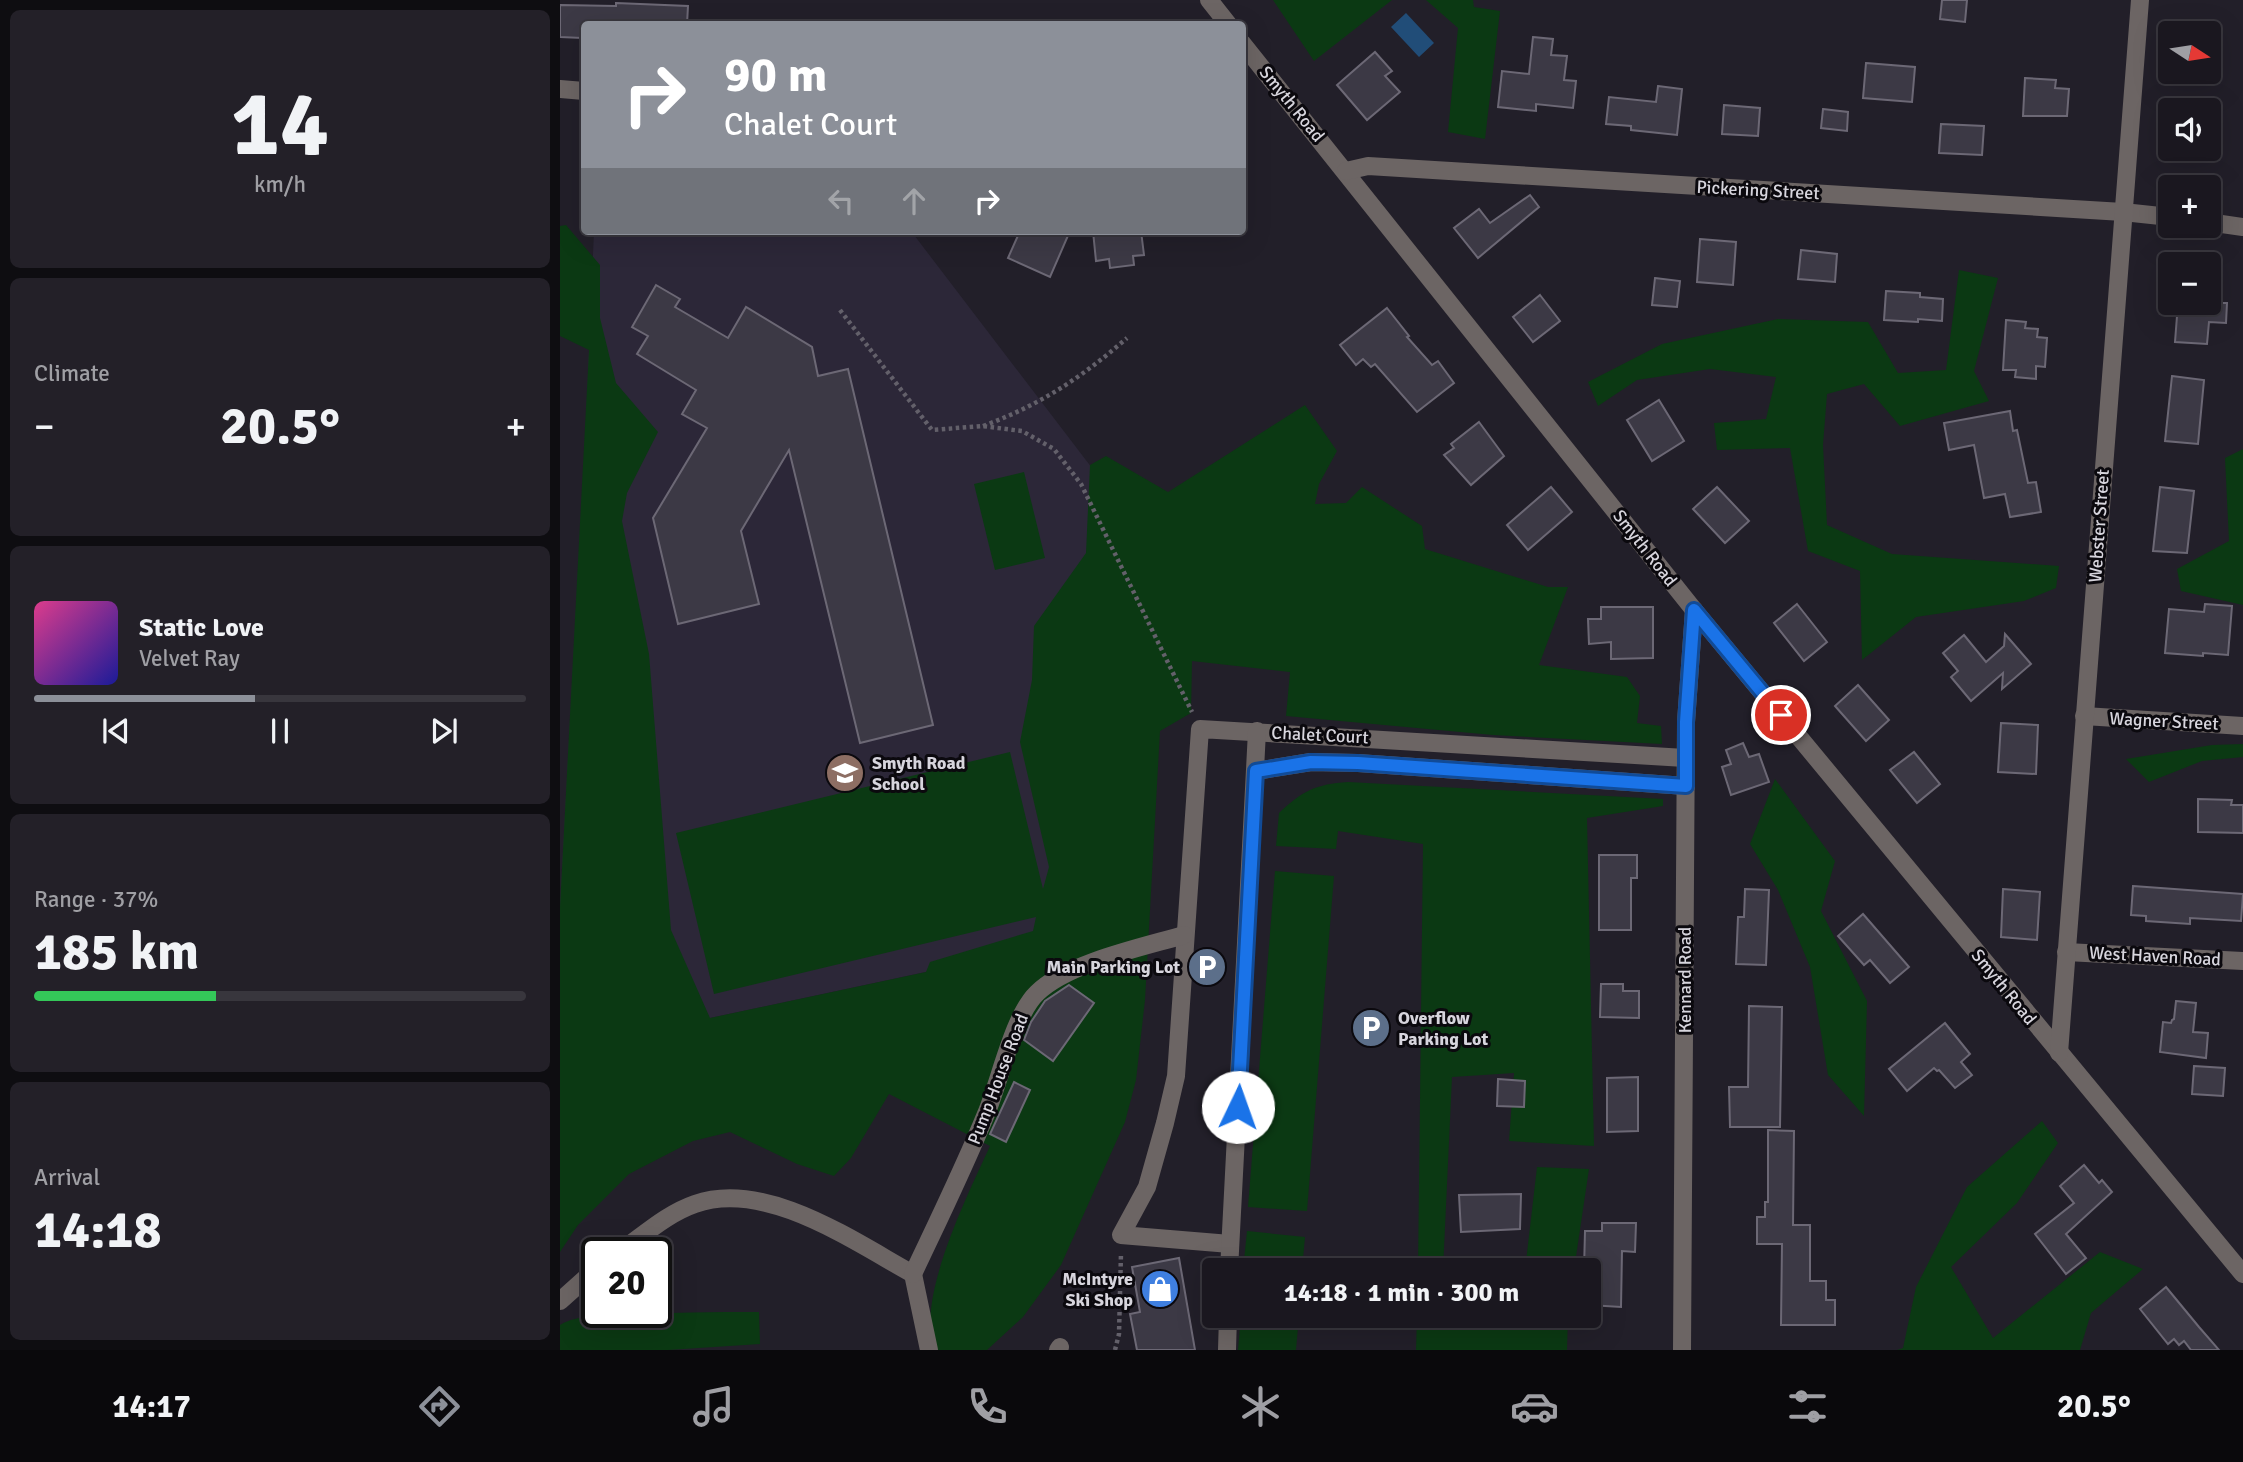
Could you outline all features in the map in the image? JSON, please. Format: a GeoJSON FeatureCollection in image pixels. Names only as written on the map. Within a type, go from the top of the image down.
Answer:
{"type":"FeatureCollection","features":[{"type":"Feature","properties":{"kind":"street"},"geometry":{"type":"LineString","coordinates":[[1209,0],[1226,21]]}},
{"type":"Feature","properties":{"kind":"street","name":"Webster Street"},"geometry":{"type":"LineString","coordinates":[[2059,1053],[2140,0]]}},
{"type":"Feature","properties":{"kind":"street","name":"Smyth Road"},"geometry":{"type":"LineString","coordinates":[[1246,48],[1694,610],[2243,1274]]}},
{"type":"Feature","properties":{"kind":"street"},"geometry":{"type":"LineString","coordinates":[[560,89],[581,91]]}},
{"type":"Feature","properties":{"kind":"street","name":"Pickering Street"},"geometry":{"type":"LineString","coordinates":[[1346,171],[1368,166],[2123,212],[2158,216]]}},
{"type":"Feature","properties":{"kind":"street"},"geometry":{"type":"LineString","coordinates":[[2221,224],[2243,227]]}},
{"type":"Feature","properties":{"kind":"street","name":"Kennard Road"},"geometry":{"type":"LineString","coordinates":[[1682,1350],[1685,758],[1694,610]]}},
{"type":"Feature","properties":{"kind":"street","name":"Wagner Street"},"geometry":{"type":"LineString","coordinates":[[2084,716],[2243,726]]}},
{"type":"Feature","properties":{"kind":"street"},"geometry":{"type":"LineString","coordinates":[[1230,1244],[1121,1235],[1147,1187],[1175,1076],[1200,729],[1257,732]]}},
{"type":"Feature","properties":{"kind":"street","name":"Chalet Court"},"geometry":{"type":"LineString","coordinates":[[1685,758],[1257,732],[1256,771],[1311,762],[1358,763],[1686,786]]}},
{"type":"Feature","properties":{"kind":"street"},"geometry":{"type":"LineString","coordinates":[[1229,1258],[1256,771]]}},
{"type":"Feature","properties":{"kind":"street","name":"Pump House Road"},"geometry":{"type":"LineString","coordinates":[[913,1274],[987,1112],[1022,1012],[1037,993],[1052,981],[1076,970],[1184,935]]}},
{"type":"Feature","properties":{"kind":"street","name":"West Haven Road"},"geometry":{"type":"LineString","coordinates":[[2066,952],[2243,961]]}},
{"type":"Feature","properties":{"kind":"street"},"geometry":{"type":"LineString","coordinates":[[641,1237],[676,1212],[710,1200],[748,1199],[773,1204],[828,1227],[913,1274],[929,1350]]}},
{"type":"Feature","properties":{"kind":"street"},"geometry":{"type":"LineString","coordinates":[[560,1301],[581,1282]]}},
{"type":"Feature","properties":{"kind":"street"},"geometry":{"type":"LineString","coordinates":[[1227,1350],[1228,1328]]}},
{"type":"Feature","properties":{"kind":"path"},"geometry":{"type":"LineString","coordinates":[[840,310],[932,430],[982,426],[1022,431],[1054,449],[1081,484],[1200,729]]}},
{"type":"Feature","properties":{"kind":"path"},"geometry":{"type":"LineString","coordinates":[[982,426],[1021,412],[1057,392],[1096,365],[1127,338]]}},
{"type":"Feature","properties":{"kind":"path"},"geometry":{"type":"LineString","coordinates":[[1115,1350],[1119,1334],[1121,1235]]}},
{"type":"Feature","properties":{"kind":"shaded area","name":"Smyth Road School"},"geometry":{"type":"Polygon","coordinates":[[[594,235],[914,235],[1150,544],[1104,934],[560,1050],[560,907],[594,235]]]}},
{"type":"Feature","properties":{"kind":"green space"},"geometry":{"type":"Polygon","coordinates":[[[1273,0],[1392,0],[1314,61],[1273,0]]]}},
{"type":"Feature","properties":{"kind":"green space"},"geometry":{"type":"Polygon","coordinates":[[[1426,0],[1473,0],[1474,7],[1500,11],[1485,139],[1448,132],[1458,28],[1426,0]]]}},
{"type":"Feature","properties":{"kind":"green space"},"geometry":{"type":"Polygon","coordinates":[[[566,225],[600,265],[600,318],[616,383],[658,432],[627,493],[622,521],[649,654],[671,930],[710,1018],[926,972],[930,962],[1033,931],[1036,917],[714,994],[676,833],[1010,752],[1043,889],[1049,867],[1020,742],[1032,680],[1034,626],[1086,553],[1090,465],[1106,456],[1168,492],[1305,405],[1337,451],[1319,484],[1315,504],[1346,503],[1362,487],[1422,526],[1425,549],[1548,587],[1568,587],[1539,665],[1627,677],[1640,696],[1637,723],[1661,726],[1662,744],[1493,735],[1286,716],[1290,672],[1192,661],[1191,713],[1160,731],[1145,1000],[1136,1080],[1125,1122],[1061,1265],[1023,1317],[987,1350],[936,1350],[931,1330],[937,1277],[958,1218],[990,1146],[889,1094],[851,1158],[834,1176],[797,1164],[730,1132],[693,1141],[629,1174],[578,1225],[560,1252],[560,907],[589,350],[560,336],[560,226],[566,225]]]}},
{"type":"Feature","properties":{"kind":"green space"},"geometry":{"type":"Polygon","coordinates":[[[1959,270],[1998,278],[1974,371],[1989,401],[1900,426],[1864,384],[1827,394],[1823,445],[1827,525],[1892,554],[2059,566],[2056,588],[2024,601],[1916,617],[1862,660],[1860,571],[1808,551],[1790,448],[1717,450],[1714,423],[1766,419],[1776,377],[1710,369],[1637,380],[1598,406],[1588,382],[1662,344],[1778,319],[1868,322],[1898,373],[1946,370],[1959,270]]]}},
{"type":"Feature","properties":{"kind":"green space"},"geometry":{"type":"Polygon","coordinates":[[[2243,449],[2243,605],[2181,591],[2177,569],[2229,541],[2225,458],[2243,449]]]}},
{"type":"Feature","properties":{"kind":"green space"},"geometry":{"type":"Polygon","coordinates":[[[1024,472],[1045,558],[995,570],[974,484],[1024,472]]]}},
{"type":"Feature","properties":{"kind":"green space"},"geometry":{"type":"Polygon","coordinates":[[[2243,744],[2243,757],[2202,761],[2149,782],[2126,759],[2212,745],[2243,744]]]}},
{"type":"Feature","properties":{"kind":"green space"},"geometry":{"type":"Polygon","coordinates":[[[1775,779],[1835,861],[1821,911],[1867,1001],[1864,1116],[1828,1075],[1810,967],[1778,890],[1750,844],[1775,779]]]}},
{"type":"Feature","properties":{"kind":"green space"},"geometry":{"type":"Polygon","coordinates":[[[1348,782],[1663,799],[1663,806],[1587,818],[1594,1146],[1509,1141],[1514,1073],[1452,1077],[1444,1258],[1418,1258],[1423,844],[1338,831],[1336,849],[1276,846],[1279,813],[1303,794],[1327,785],[1348,782]]]}},
{"type":"Feature","properties":{"kind":"green space"},"geometry":{"type":"Polygon","coordinates":[[[1275,871],[1334,876],[1307,1211],[1248,1207],[1275,871]]]}},
{"type":"Feature","properties":{"kind":"green space"},"geometry":{"type":"Polygon","coordinates":[[[2042,1121],[2058,1143],[2017,1203],[1951,1267],[1993,1338],[2100,1252],[2143,1269],[2091,1313],[2080,1350],[1897,1350],[1903,1348],[1916,1287],[1967,1187],[2042,1121]]]}},
{"type":"Feature","properties":{"kind":"green space"},"geometry":{"type":"Polygon","coordinates":[[[1537,1167],[1589,1169],[1576,1258],[1526,1258],[1537,1167]]]}},
{"type":"Feature","properties":{"kind":"green space"},"geometry":{"type":"Polygon","coordinates":[[[1247,1231],[1305,1237],[1303,1258],[1244,1258],[1247,1231]]]}},
{"type":"Feature","properties":{"kind":"green space"},"geometry":{"type":"Polygon","coordinates":[[[759,1312],[760,1344],[668,1350],[560,1350],[560,1325],[567,1321],[581,1318],[581,1328],[672,1328],[672,1313],[759,1312]]]}},
{"type":"Feature","properties":{"kind":"green space"},"geometry":{"type":"Polygon","coordinates":[[[1240,1328],[1298,1328],[1296,1350],[1238,1350],[1240,1328]]]}},
{"type":"Feature","properties":{"kind":"green space"},"geometry":{"type":"Polygon","coordinates":[[[1417,1328],[1568,1328],[1567,1350],[1416,1350],[1417,1328]]]}},
{"type":"Feature","properties":{"kind":"water"},"geometry":{"type":"Polygon","coordinates":[[[1406,13],[1434,43],[1419,57],[1391,27],[1406,13]]]}},
{"type":"Feature","properties":{"kind":"building"},"geometry":{"type":"Polygon","coordinates":[[[1942,0],[1967,0],[1965,22],[1940,19],[1942,0]]]}},
{"type":"Feature","properties":{"kind":"building"},"geometry":{"type":"Polygon","coordinates":[[[616,3],[688,6],[687,21],[581,21],[581,38],[560,37],[560,5],[616,6],[616,3]]]}},
{"type":"Feature","properties":{"kind":"building"},"geometry":{"type":"Polygon","coordinates":[[[1533,37],[1553,39],[1551,55],[1567,56],[1564,80],[1576,81],[1573,108],[1536,104],[1536,111],[1498,107],[1502,71],[1529,74],[1533,37]]]}},
{"type":"Feature","properties":{"kind":"building"},"geometry":{"type":"Polygon","coordinates":[[[1375,52],[1392,71],[1385,76],[1400,92],[1367,120],[1337,85],[1375,52]]]}},
{"type":"Feature","properties":{"kind":"building"},"geometry":{"type":"Polygon","coordinates":[[[1866,63],[1915,67],[1912,102],[1863,98],[1866,63]]]}},
{"type":"Feature","properties":{"kind":"building"},"geometry":{"type":"Polygon","coordinates":[[[2025,78],[2056,80],[2055,88],[2069,89],[2067,116],[2023,116],[2025,78]]]}},
{"type":"Feature","properties":{"kind":"building"},"geometry":{"type":"Polygon","coordinates":[[[1658,86],[1682,89],[1677,135],[1631,130],[1631,126],[1606,124],[1609,97],[1656,102],[1658,86]]]}},
{"type":"Feature","properties":{"kind":"building"},"geometry":{"type":"Polygon","coordinates":[[[1724,105],[1760,108],[1758,136],[1722,134],[1724,105]]]}},
{"type":"Feature","properties":{"kind":"building"},"geometry":{"type":"Polygon","coordinates":[[[1823,109],[1848,112],[1847,131],[1821,128],[1823,109]]]}},
{"type":"Feature","properties":{"kind":"building"},"geometry":{"type":"Polygon","coordinates":[[[1941,124],[1984,126],[1982,155],[1939,153],[1941,124]]]}},
{"type":"Feature","properties":{"kind":"building"},"geometry":{"type":"Polygon","coordinates":[[[1530,195],[1539,207],[1478,258],[1454,228],[1479,209],[1490,223],[1530,195]]]}},
{"type":"Feature","properties":{"kind":"building"},"geometry":{"type":"Polygon","coordinates":[[[1018,235],[1068,235],[1050,277],[1008,258],[1018,235]]]}},
{"type":"Feature","properties":{"kind":"building"},"geometry":{"type":"Polygon","coordinates":[[[1093,235],[1142,235],[1144,255],[1133,256],[1134,265],[1110,268],[1109,259],[1096,261],[1093,235]]]}},
{"type":"Feature","properties":{"kind":"building"},"geometry":{"type":"Polygon","coordinates":[[[1700,239],[1736,242],[1733,285],[1697,282],[1700,239]]]}},
{"type":"Feature","properties":{"kind":"building"},"geometry":{"type":"Polygon","coordinates":[[[1801,250],[1837,254],[1835,282],[1798,279],[1801,250]]]}},
{"type":"Feature","properties":{"kind":"building"},"geometry":{"type":"Polygon","coordinates":[[[1655,278],[1680,281],[1677,307],[1652,305],[1655,278]]]}},
{"type":"Feature","properties":{"kind":"building"},"geometry":{"type":"Polygon","coordinates":[[[656,285],[680,299],[675,307],[728,338],[746,307],[812,347],[818,376],[848,369],[933,725],[860,743],[789,450],[741,531],[759,604],[678,624],[653,518],[707,428],[682,414],[696,390],[637,354],[648,336],[632,327],[656,285]]]}},
{"type":"Feature","properties":{"kind":"building"},"geometry":{"type":"Polygon","coordinates":[[[1886,291],[1920,293],[1920,297],[1943,299],[1942,321],[1884,320],[1886,291]]]}},
{"type":"Feature","properties":{"kind":"building"},"geometry":{"type":"Polygon","coordinates":[[[1540,295],[1560,321],[1533,342],[1513,317],[1540,295]]]}},
{"type":"Feature","properties":{"kind":"building"},"geometry":{"type":"Polygon","coordinates":[[[2221,303],[2227,303],[2226,323],[2209,322],[2207,344],[2175,342],[2177,315],[2221,315],[2221,303]]]}},
{"type":"Feature","properties":{"kind":"building"},"geometry":{"type":"Polygon","coordinates":[[[1387,308],[1409,336],[1407,337],[1432,365],[1438,361],[1454,383],[1417,412],[1375,364],[1371,367],[1363,359],[1356,365],[1340,345],[1387,308]]]}},
{"type":"Feature","properties":{"kind":"building"},"geometry":{"type":"Polygon","coordinates":[[[2006,320],[2026,322],[2025,328],[2038,329],[2037,337],[2047,338],[2045,367],[2036,366],[2036,379],[2015,377],[2016,370],[2003,370],[2006,320]]]}},
{"type":"Feature","properties":{"kind":"building"},"geometry":{"type":"Polygon","coordinates":[[[2172,376],[2204,380],[2198,444],[2165,441],[2172,376]]]}},
{"type":"Feature","properties":{"kind":"building"},"geometry":{"type":"Polygon","coordinates":[[[1659,400],[1684,441],[1652,461],[1627,420],[1659,400]]]}},
{"type":"Feature","properties":{"kind":"building"},"geometry":{"type":"Polygon","coordinates":[[[2010,411],[2013,431],[2017,430],[2028,483],[2036,482],[2041,512],[2010,517],[2005,494],[1984,498],[1974,445],[1949,450],[1944,423],[2010,411]]]}},
{"type":"Feature","properties":{"kind":"building"},"geometry":{"type":"Polygon","coordinates":[[[1479,422],[1504,456],[1471,485],[1444,455],[1454,448],[1451,444],[1479,422]]]}},
{"type":"Feature","properties":{"kind":"building"},"geometry":{"type":"Polygon","coordinates":[[[1551,487],[1572,512],[1528,550],[1507,525],[1551,487]]]}},
{"type":"Feature","properties":{"kind":"building"},"geometry":{"type":"Polygon","coordinates":[[[1717,487],[1749,521],[1725,543],[1693,509],[1717,487]]]}},
{"type":"Feature","properties":{"kind":"building"},"geometry":{"type":"Polygon","coordinates":[[[2160,487],[2194,491],[2187,553],[2153,551],[2160,487]]]}},
{"type":"Feature","properties":{"kind":"building"},"geometry":{"type":"Polygon","coordinates":[[[1797,604],[1827,642],[1804,661],[1774,623],[1797,604]]]}},
{"type":"Feature","properties":{"kind":"building"},"geometry":{"type":"Polygon","coordinates":[[[2205,604],[2232,606],[2228,655],[2165,653],[2169,609],[2204,612],[2205,604]]]}},
{"type":"Feature","properties":{"kind":"building"},"geometry":{"type":"Polygon","coordinates":[[[1601,607],[1653,607],[1653,658],[1611,659],[1611,642],[1589,644],[1588,619],[1601,619],[1601,607]]]}},
{"type":"Feature","properties":{"kind":"building"},"geometry":{"type":"Polygon","coordinates":[[[2005,634],[2031,664],[2002,689],[2003,673],[1971,701],[1951,677],[1958,671],[1943,653],[1964,635],[1986,662],[2004,646],[2005,634]]]}},
{"type":"Feature","properties":{"kind":"building"},"geometry":{"type":"Polygon","coordinates":[[[1858,685],[1889,720],[1866,741],[1835,706],[1858,685]]]}},
{"type":"Feature","properties":{"kind":"building"},"geometry":{"type":"Polygon","coordinates":[[[2001,723],[2038,725],[2036,774],[1998,772],[2001,723]]]}},
{"type":"Feature","properties":{"kind":"building"},"geometry":{"type":"Polygon","coordinates":[[[1743,743],[1749,757],[1759,754],[1769,782],[1731,795],[1722,767],[1731,764],[1726,750],[1743,743]]]}},
{"type":"Feature","properties":{"kind":"building"},"geometry":{"type":"Polygon","coordinates":[[[1914,752],[1940,784],[1917,803],[1890,770],[1914,752]]]}},
{"type":"Feature","properties":{"kind":"building"},"geometry":{"type":"Polygon","coordinates":[[[2198,799],[2232,800],[2231,805],[2243,805],[2243,833],[2198,832],[2198,799]]]}},
{"type":"Feature","properties":{"kind":"building"},"geometry":{"type":"Polygon","coordinates":[[[1599,855],[1637,855],[1637,878],[1631,878],[1631,930],[1599,930],[1599,855]]]}},
{"type":"Feature","properties":{"kind":"building"},"geometry":{"type":"Polygon","coordinates":[[[2133,886],[2243,894],[2241,921],[2190,918],[2190,924],[2146,921],[2146,916],[2131,915],[2133,886]]]}},
{"type":"Feature","properties":{"kind":"building"},"geometry":{"type":"Polygon","coordinates":[[[1745,889],[1769,890],[1766,965],[1736,964],[1738,917],[1744,917],[1745,889]]]}},
{"type":"Feature","properties":{"kind":"building"},"geometry":{"type":"Polygon","coordinates":[[[2003,889],[2040,892],[2037,940],[2001,937],[2003,889]]]}},
{"type":"Feature","properties":{"kind":"building"},"geometry":{"type":"Polygon","coordinates":[[[1863,914],[1909,967],[1890,983],[1870,960],[1864,965],[1838,936],[1863,914]]]}},
{"type":"Feature","properties":{"kind":"building"},"geometry":{"type":"Polygon","coordinates":[[[1601,984],[1623,984],[1623,991],[1639,991],[1639,1018],[1600,1017],[1601,984]]]}},
{"type":"Feature","properties":{"kind":"building"},"geometry":{"type":"Polygon","coordinates":[[[1069,985],[1094,1003],[1053,1061],[1024,1040],[1031,1022],[1045,1001],[1069,985]]]}},
{"type":"Feature","properties":{"kind":"building"},"geometry":{"type":"Polygon","coordinates":[[[2176,1001],[2196,1003],[2193,1032],[2208,1033],[2206,1058],[2160,1052],[2163,1022],[2171,1023],[2174,1019],[2176,1001]]]}},
{"type":"Feature","properties":{"kind":"building"},"geometry":{"type":"Polygon","coordinates":[[[1749,1006],[1782,1007],[1780,1127],[1730,1127],[1729,1087],[1748,1087],[1749,1006]]]}},
{"type":"Feature","properties":{"kind":"building"},"geometry":{"type":"Polygon","coordinates":[[[1945,1023],[1970,1054],[1961,1062],[1972,1075],[1955,1088],[1934,1068],[1907,1091],[1889,1069],[1945,1023]]]}},
{"type":"Feature","properties":{"kind":"building"},"geometry":{"type":"Polygon","coordinates":[[[2194,1066],[2225,1068],[2223,1096],[2192,1094],[2194,1066]]]}},
{"type":"Feature","properties":{"kind":"building"},"geometry":{"type":"Polygon","coordinates":[[[1638,1077],[1638,1131],[1607,1132],[1607,1078],[1638,1077]]]}},
{"type":"Feature","properties":{"kind":"building"},"geometry":{"type":"Polygon","coordinates":[[[1498,1079],[1525,1081],[1524,1107],[1497,1106],[1498,1079]]]}},
{"type":"Feature","properties":{"kind":"building"},"geometry":{"type":"Polygon","coordinates":[[[1014,1082],[1030,1090],[1006,1142],[990,1134],[1014,1082]]]}},
{"type":"Feature","properties":{"kind":"building"},"geometry":{"type":"Polygon","coordinates":[[[1768,1130],[1794,1131],[1793,1225],[1810,1225],[1810,1281],[1826,1281],[1826,1300],[1835,1300],[1835,1325],[1781,1325],[1782,1244],[1757,1244],[1757,1217],[1765,1217],[1765,1202],[1768,1202],[1768,1130]]]}},
{"type":"Feature","properties":{"kind":"building"},"geometry":{"type":"Polygon","coordinates":[[[2084,1165],[2099,1183],[2102,1180],[2112,1192],[2066,1234],[2086,1258],[2066,1274],[2035,1234],[2074,1203],[2060,1186],[2084,1165]]]}},
{"type":"Feature","properties":{"kind":"building"},"geometry":{"type":"Polygon","coordinates":[[[1521,1194],[1520,1229],[1461,1232],[1459,1195],[1521,1194]]]}},
{"type":"Feature","properties":{"kind":"building"},"geometry":{"type":"Polygon","coordinates":[[[1602,1223],[1636,1223],[1635,1252],[1622,1251],[1621,1307],[1601,1306],[1601,1258],[1584,1258],[1585,1231],[1602,1231],[1602,1223]]]}},
{"type":"Feature","properties":{"kind":"building","name":"McIntyre Ski Shop"},"geometry":{"type":"Polygon","coordinates":[[[1179,1258],[1195,1350],[1137,1350],[1130,1314],[1140,1312],[1132,1267],[1179,1258]]]}},
{"type":"Feature","properties":{"kind":"building"},"geometry":{"type":"Polygon","coordinates":[[[2166,1287],[2219,1350],[2191,1350],[2184,1341],[2179,1345],[2174,1339],[2168,1344],[2140,1309],[2166,1287]]]}},
{"type":"Feature","properties":{"kind":"place","name":"Smyth Road School"},"geometry":{"type":"Point","coordinates":[845,773]}},
{"type":"Feature","properties":{"kind":"place","name":"Main Parking Lot"},"geometry":{"type":"Point","coordinates":[1207,967]}},
{"type":"Feature","properties":{"kind":"place","name":"Overflow Parking Lot"},"geometry":{"type":"Point","coordinates":[1371,1028]}},
{"type":"Feature","properties":{"kind":"place","name":"McIntyre Ski Shop"},"geometry":{"type":"Point","coordinates":[1160,1289]}},
{"type":"Feature","properties":{"kind":"route"},"geometry":{"type":"LineString","coordinates":[[1238,1107],[1256,771],[1311,762],[1358,763],[1686,786],[1686,722],[1694,610],[1781,715]]}}]}
